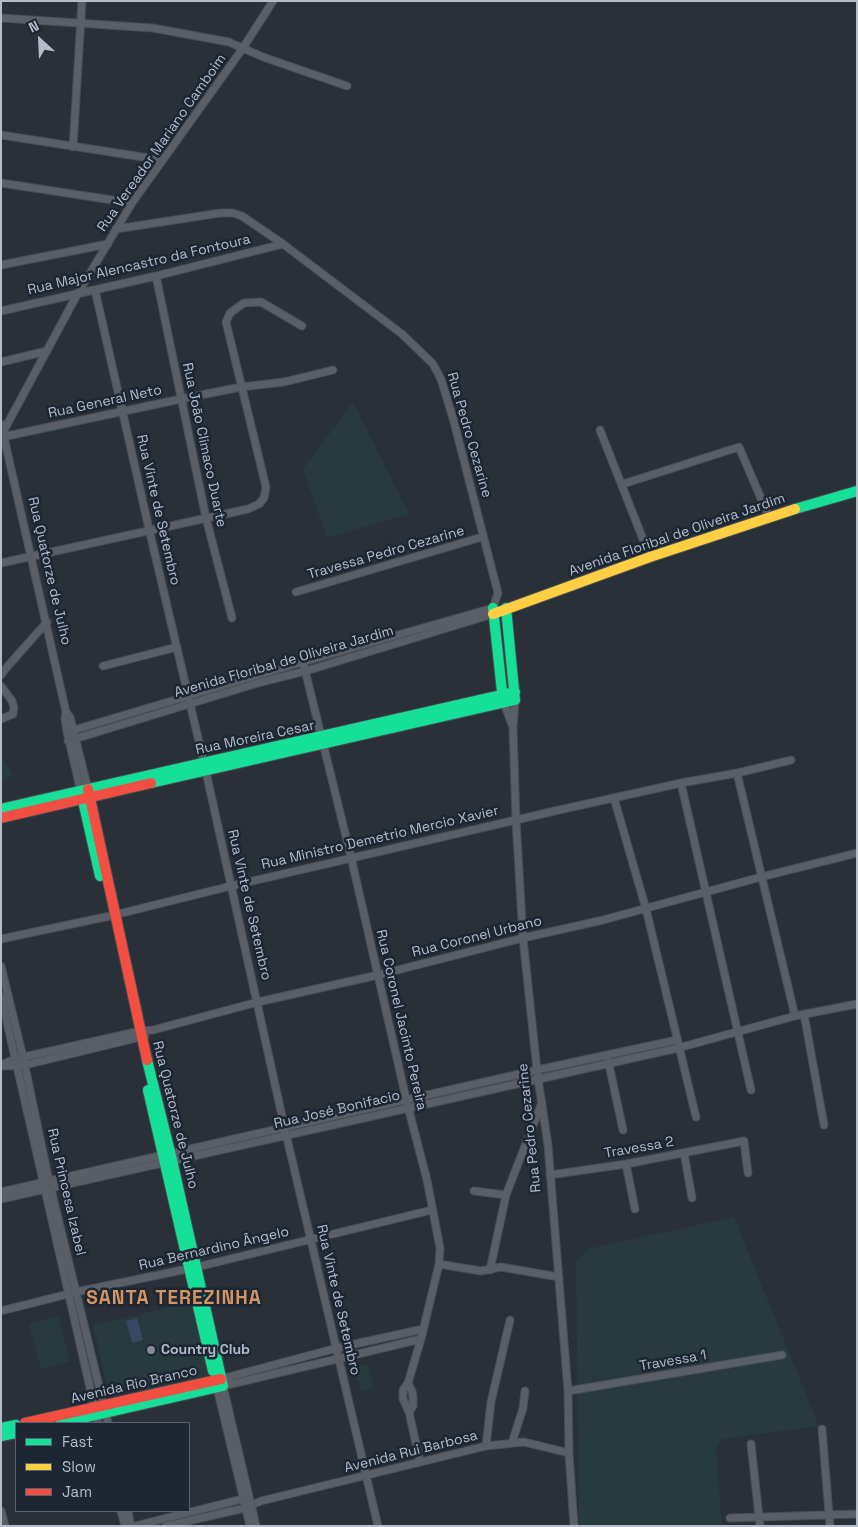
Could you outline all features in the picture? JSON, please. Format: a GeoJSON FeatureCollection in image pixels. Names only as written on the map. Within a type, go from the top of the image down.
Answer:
{"type":"FeatureCollection","features":[{"type":"Feature","properties":{"kind":"street"},"geometry":{"type":"LineString","coordinates":[[72,146],[82,1]]}},
{"type":"Feature","properties":{"kind":"street","name":"Rua Vereador Mariano Camboim"},"geometry":{"type":"LineString","coordinates":[[3,435],[78,293],[132,203],[243,48],[273,1]]}},
{"type":"Feature","properties":{"kind":"street"},"geometry":{"type":"LineString","coordinates":[[1,18],[153,28],[229,42],[263,57],[347,86]]}},
{"type":"Feature","properties":{"kind":"street"},"geometry":{"type":"LineString","coordinates":[[1,135],[162,160]]}},
{"type":"Feature","properties":{"kind":"street"},"geometry":{"type":"LineString","coordinates":[[1,183],[132,203]]}},
{"type":"Feature","properties":{"kind":"street","name":"Rua Pedro Cezarine"},"geometry":{"type":"LineString","coordinates":[[116,229],[220,213],[233,213],[242,216],[283,244],[402,334],[433,364],[441,379],[454,422],[482,537],[498,593],[493,611],[503,698],[512,728]]}},
{"type":"Feature","properties":{"kind":"street"},"geometry":{"type":"LineString","coordinates":[[1,266],[108,244]]}},
{"type":"Feature","properties":{"kind":"street","name":"Rua Major Alencastro da Fontoura"},"geometry":{"type":"LineString","coordinates":[[1,311],[156,276],[283,244]]}},
{"type":"Feature","properties":{"kind":"street","name":"Rua João Climaco Duarte"},"geometry":{"type":"LineString","coordinates":[[156,276],[206,518],[232,618]]}},
{"type":"Feature","properties":{"kind":"street","name":"Rua Vinte de Setembro"},"geometry":{"type":"LineString","coordinates":[[95,290],[187,696],[205,767],[286,1131],[378,1526]]}},
{"type":"Feature","properties":{"kind":"street"},"geometry":{"type":"LineString","coordinates":[[1,563],[248,509],[259,504],[264,498],[266,487],[226,322],[230,313],[244,303],[261,302],[302,326]]}},
{"type":"Feature","properties":{"kind":"street"},"geometry":{"type":"LineString","coordinates":[[1,362],[46,352]]}},
{"type":"Feature","properties":{"kind":"street","name":"Rua General Neto"},"geometry":{"type":"LineString","coordinates":[[3,435],[181,398],[241,387],[290,381],[333,370]]}},
{"type":"Feature","properties":{"kind":"street","name":"Rua Quatorze de Julho"},"geometry":{"type":"LineString","coordinates":[[1,424],[47,622],[66,712],[65,719],[70,731],[94,832],[138,1035],[246,1498],[250,1526]]}},
{"type":"Feature","properties":{"kind":"street"},"geometry":{"type":"LineString","coordinates":[[600,430],[623,484],[650,557]]}},
{"type":"Feature","properties":{"kind":"street"},"geometry":{"type":"LineString","coordinates":[[623,484],[740,446],[769,517]]}},
{"type":"Feature","properties":{"kind":"street","name":"Avenida Floribal de Oliveira Jardim"},"geometry":{"type":"LineString","coordinates":[[72,740],[189,704],[303,662],[506,608],[769,517],[857,491]]}},
{"type":"Feature","properties":{"kind":"street","name":"Travessa Pedro Cezarine"},"geometry":{"type":"LineString","coordinates":[[296,592],[482,537]]}},
{"type":"Feature","properties":{"kind":"street"},"geometry":{"type":"LineString","coordinates":[[498,593],[506,608]]}},
{"type":"Feature","properties":{"kind":"street","name":"Rua Pedro Cezarine"},"geometry":{"type":"LineString","coordinates":[[506,608],[515,696],[512,728],[523,938],[538,1079],[548,1145],[568,1391],[569,1452],[574,1526]]}},
{"type":"Feature","properties":{"kind":"street","name":"Avenida Floribal de Oliveira Jardim"},"geometry":{"type":"LineString","coordinates":[[70,731],[187,696],[257,679],[306,671],[493,611]]}},
{"type":"Feature","properties":{"kind":"street"},"geometry":{"type":"LineString","coordinates":[[1,675],[47,622]]}},
{"type":"Feature","properties":{"kind":"street"},"geometry":{"type":"LineString","coordinates":[[102,666],[177,647]]}},
{"type":"Feature","properties":{"kind":"street"},"geometry":{"type":"LineString","coordinates":[[498,655],[511,653]]}},
{"type":"Feature","properties":{"kind":"street","name":"Rua Coronel Jacinto Pereira"},"geometry":{"type":"LineString","coordinates":[[303,662],[427,1180],[440,1248],[439,1264],[421,1339],[408,1383],[403,1390],[403,1399],[409,1412],[420,1462]]}},
{"type":"Feature","properties":{"kind":"street"},"geometry":{"type":"LineString","coordinates":[[1,686],[12,701],[14,708],[13,714],[1,719]]}},
{"type":"Feature","properties":{"kind":"street","name":"Rua Moreira Cesar"},"geometry":{"type":"LineString","coordinates":[[1,818],[85,795],[515,696]]}},
{"type":"Feature","properties":{"kind":"street"},"geometry":{"type":"LineString","coordinates":[[130,713],[133,722]]}},
{"type":"Feature","properties":{"kind":"street","name":"Rua Ministro Demetrio Mercio Xavier"},"geometry":{"type":"LineString","coordinates":[[1,939],[113,916],[351,857],[791,760]]}},
{"type":"Feature","properties":{"kind":"street"},"geometry":{"type":"LineString","coordinates":[[737,773],[795,1016]]}},
{"type":"Feature","properties":{"kind":"street"},"geometry":{"type":"LineString","coordinates":[[681,783],[751,1090]]}},
{"type":"Feature","properties":{"kind":"street","name":"Rua Moreira Cesar"},"geometry":{"type":"LineString","coordinates":[[1,810],[85,795]]}},
{"type":"Feature","properties":{"kind":"street"},"geometry":{"type":"LineString","coordinates":[[614,798],[646,909],[696,1117]]}},
{"type":"Feature","properties":{"kind":"street","name":"Rua Coronel Urbano"},"geometry":{"type":"LineString","coordinates":[[1,1066],[138,1035],[258,1002],[603,920],[857,853]]}},
{"type":"Feature","properties":{"kind":"street","name":"Rua Princesa Izabel"},"geometry":{"type":"LineString","coordinates":[[1,966],[20,1062],[101,1415]]}},
{"type":"Feature","properties":{"kind":"street","name":"Rua Princesa Izabel"},"geometry":{"type":"LineString","coordinates":[[1,996],[20,1062]]}},
{"type":"Feature","properties":{"kind":"street","name":"Rua José Bonifacio"},"geometry":{"type":"LineString","coordinates":[[1,1199],[48,1185],[408,1103],[537,1070],[607,1059],[738,1031],[804,1014],[857,1004]]}},
{"type":"Feature","properties":{"kind":"street"},"geometry":{"type":"LineString","coordinates":[[804,1014],[824,1125]]}},
{"type":"Feature","properties":{"kind":"street"},"geometry":{"type":"LineString","coordinates":[[607,1059],[623,1130]]}},
{"type":"Feature","properties":{"kind":"street","name":"Rua José Bonifacio"},"geometry":{"type":"LineString","coordinates":[[408,1103],[538,1079],[607,1059]]}},
{"type":"Feature","properties":{"kind":"street"},"geometry":{"type":"LineString","coordinates":[[490,1270],[506,1195],[542,1102]]}},
{"type":"Feature","properties":{"kind":"street","name":"Travessa 2"},"geometry":{"type":"LineString","coordinates":[[550,1175],[626,1164],[744,1141],[748,1173]]}},
{"type":"Feature","properties":{"kind":"street"},"geometry":{"type":"LineString","coordinates":[[684,1153],[692,1198]]}},
{"type":"Feature","properties":{"kind":"street"},"geometry":{"type":"LineString","coordinates":[[626,1164],[635,1209]]}},
{"type":"Feature","properties":{"kind":"street","name":"Rua José Bonifacio"},"geometry":{"type":"LineString","coordinates":[[1,1192],[48,1185]]}},
{"type":"Feature","properties":{"kind":"street"},"geometry":{"type":"LineString","coordinates":[[474,1191],[506,1195]]}},
{"type":"Feature","properties":{"kind":"street","name":"Rua Bernardino Ângelo"},"geometry":{"type":"LineString","coordinates":[[1,1310],[193,1268],[432,1210]]}},
{"type":"Feature","properties":{"kind":"street"},"geometry":{"type":"LineString","coordinates":[[439,1264],[481,1271],[501,1267],[559,1277]]}},
{"type":"Feature","properties":{"kind":"street"},"geometry":{"type":"LineString","coordinates":[[486,1446],[491,1402],[510,1320]]}},
{"type":"Feature","properties":{"kind":"street","name":"Avenida Rio Branco"},"geometry":{"type":"LineString","coordinates":[[219,1383],[337,1348],[423,1329]]}},
{"type":"Feature","properties":{"kind":"street","name":"Avenida Rio Branco"},"geometry":{"type":"LineString","coordinates":[[66,1422],[101,1415],[132,1403],[421,1339]]}},
{"type":"Feature","properties":{"kind":"street","name":"Travessa 1"},"geometry":{"type":"LineString","coordinates":[[568,1391],[782,1355]]}},
{"type":"Feature","properties":{"kind":"street"},"geometry":{"type":"LineString","coordinates":[[512,1442],[525,1391]]}},
{"type":"Feature","properties":{"kind":"street","name":"Avenida Rio Branco"},"geometry":{"type":"LineString","coordinates":[[34,1422],[101,1415]]}},
{"type":"Feature","properties":{"kind":"street"},"geometry":{"type":"LineString","coordinates":[[1,1428],[15,1425]]}},
{"type":"Feature","properties":{"kind":"street"},"geometry":{"type":"LineString","coordinates":[[822,1429],[830,1526]]}},
{"type":"Feature","properties":{"kind":"street"},"geometry":{"type":"LineString","coordinates":[[1,1436],[15,1433]]}},
{"type":"Feature","properties":{"kind":"street","name":"Avenida Rui Barbosa"},"geometry":{"type":"LineString","coordinates":[[166,1526],[486,1446],[512,1442],[535,1444],[569,1452]]}},
{"type":"Feature","properties":{"kind":"street"},"geometry":{"type":"LineString","coordinates":[[751,1444],[760,1526]]}},
{"type":"Feature","properties":{"kind":"street","name":"Avenida Rui Barbosa"},"geometry":{"type":"LineString","coordinates":[[190,1512],[246,1498],[260,1501]]}},
{"type":"Feature","properties":{"kind":"street","name":"Rua Quatorze de Julho"},"geometry":{"type":"LineString","coordinates":[[248,1507],[256,1526]]}},
{"type":"Feature","properties":{"kind":"street"},"geometry":{"type":"LineString","coordinates":[[121,1512],[125,1526]]}},
{"type":"Feature","properties":{"kind":"street"},"geometry":{"type":"LineString","coordinates":[[128,1512],[133,1526]]}},
{"type":"Feature","properties":{"kind":"street","name":"Avenida Rui Barbosa"},"geometry":{"type":"LineString","coordinates":[[133,1526],[190,1512]]}},
{"type":"Feature","properties":{"kind":"street"},"geometry":{"type":"LineString","coordinates":[[730,1518],[857,1514]]}},
{"type":"Feature","properties":{"kind":"green space"},"geometry":{"type":"Polygon","coordinates":[[[353,402],[409,514],[327,538],[303,469],[353,402]]]}},
{"type":"Feature","properties":{"kind":"green space"},"geometry":{"type":"Polygon","coordinates":[[[1,754],[13,776],[1,781],[1,754]]]}},
{"type":"Feature","properties":{"kind":"green space"},"geometry":{"type":"Polygon","coordinates":[[[734,1217],[819,1426],[722,1439],[716,1448],[722,1526],[579,1526],[576,1262],[587,1249],[734,1217]]]}},
{"type":"Feature","properties":{"kind":"green space","name":"Country Club"},"geometry":{"type":"Polygon","coordinates":[[[193,1302],[210,1376],[110,1399],[93,1325],[193,1302]]]}},
{"type":"Feature","properties":{"kind":"green space"},"geometry":{"type":"Polygon","coordinates":[[[58,1316],[70,1362],[41,1369],[29,1324],[58,1316]]]}},
{"type":"Feature","properties":{"kind":"green space"},"geometry":{"type":"Polygon","coordinates":[[[368,1364],[374,1388],[361,1391],[355,1367],[368,1364]]]}},
{"type":"Feature","properties":{"kind":"water"},"geometry":{"type":"Polygon","coordinates":[[[137,1318],[143,1340],[132,1343],[126,1321],[137,1318]]]}},
{"type":"Feature","properties":{"kind":"traffic: fast"},"geometry":{"type":"LineString","coordinates":[[795,509],[857,491]]}},
{"type":"Feature","properties":{"kind":"traffic: fast"},"geometry":{"type":"LineString","coordinates":[[493,608],[503,701]]}},
{"type":"Feature","properties":{"kind":"traffic: fast"},"geometry":{"type":"LineString","coordinates":[[151,783],[515,700],[506,608]]}},
{"type":"Feature","properties":{"kind":"traffic: fast"},"geometry":{"type":"LineString","coordinates":[[1,809],[515,692]]}},
{"type":"Feature","properties":{"kind":"traffic: fast"},"geometry":{"type":"LineString","coordinates":[[81,792],[100,876]]}},
{"type":"Feature","properties":{"kind":"traffic: fast"},"geometry":{"type":"LineString","coordinates":[[65,1422],[223,1386],[172,1160],[147,1060]]}},
{"type":"Feature","properties":{"kind":"traffic: fast"},"geometry":{"type":"LineString","coordinates":[[148,1090],[213,1371]]}},
{"type":"Feature","properties":{"kind":"traffic: fast"},"geometry":{"type":"LineString","coordinates":[[1,1428],[15,1425]]}},
{"type":"Feature","properties":{"kind":"traffic: fast"},"geometry":{"type":"LineString","coordinates":[[1,1436],[15,1433]]}},
{"type":"Feature","properties":{"kind":"traffic: slow"},"geometry":{"type":"LineString","coordinates":[[493,614],[650,557],[795,509]]}},
{"type":"Feature","properties":{"kind":"traffic: jam"},"geometry":{"type":"LineString","coordinates":[[1,818],[151,783]]}},
{"type":"Feature","properties":{"kind":"traffic: jam"},"geometry":{"type":"LineString","coordinates":[[88,789],[147,1060]]}},
{"type":"Feature","properties":{"kind":"traffic: jam"},"geometry":{"type":"LineString","coordinates":[[29,1422],[221,1379]]}},
{"type":"Feature","properties":{"kind":"place","name":"Country Club"},"geometry":{"type":"Point","coordinates":[151,1350]}},
{"type":"Feature","properties":{"kind":"district","name":"SANTA TEREZINHA"},"geometry":{"type":"Point","coordinates":[174,1299]}}]}
